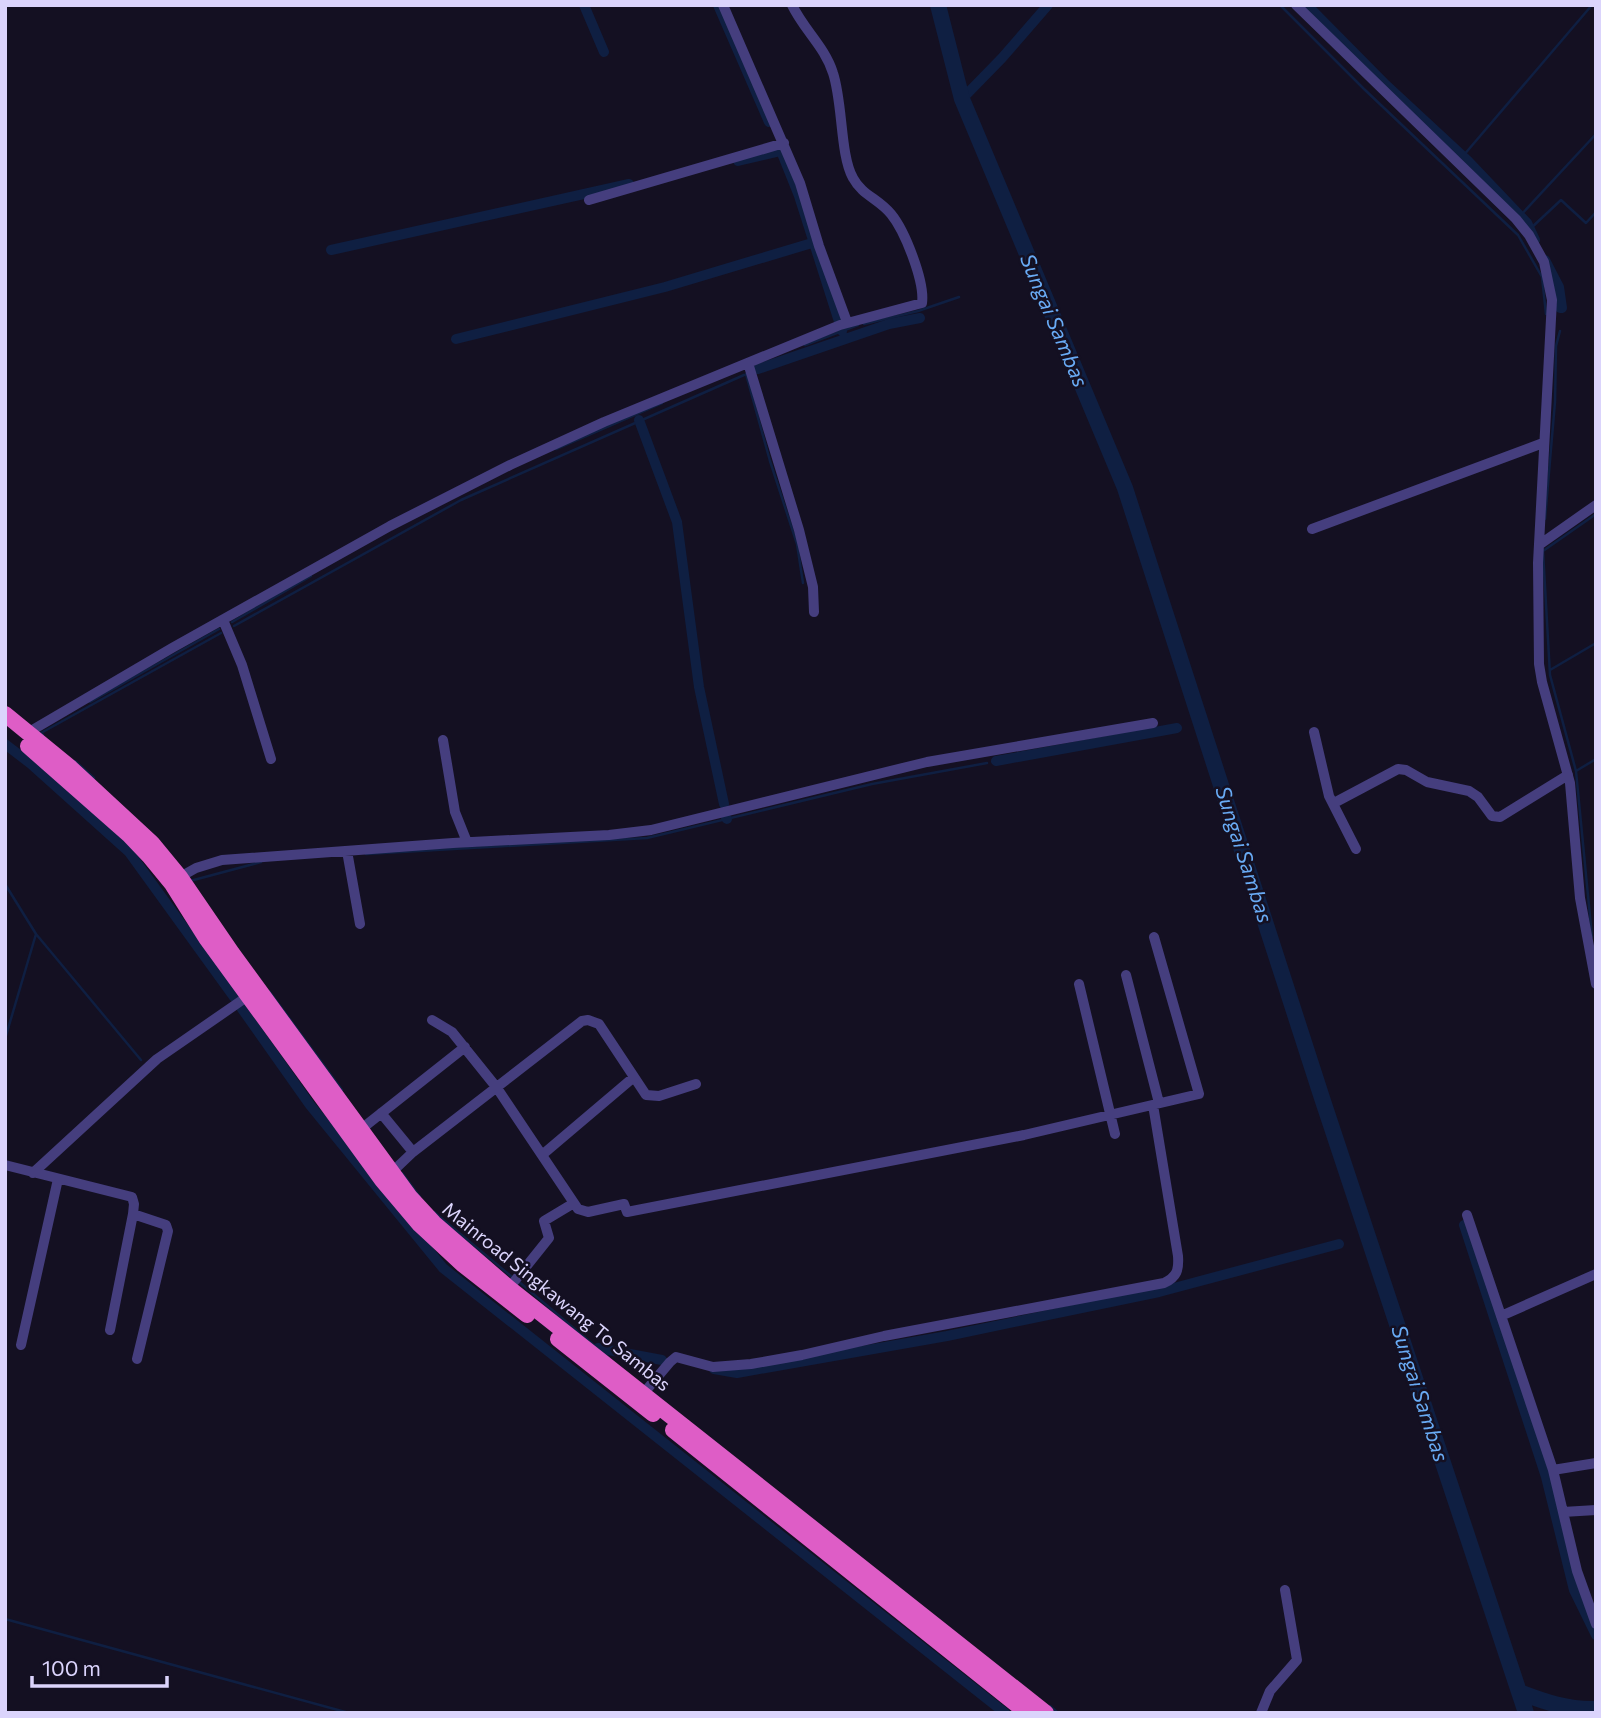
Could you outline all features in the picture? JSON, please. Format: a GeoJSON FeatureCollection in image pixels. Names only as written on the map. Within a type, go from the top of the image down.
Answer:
{"type":"FeatureCollection","features":[{"type":"Feature","properties":{"kind":"highway","name":"Mainroad Singkawang To Sambas"},"geometry":{"type":"LineString","coordinates":[[5,714],[29,732],[149,856],[172,884],[206,938],[248,996],[283,1033],[433,1223],[605,1370],[1027,1713]]}},
{"type":"Feature","properties":{"kind":"highway","name":"Mainroad Singkawang To Sambas"},"geometry":{"type":"LineString","coordinates":[[5,727],[142,832],[180,877],[382,1180],[419,1225],[462,1264],[605,1370],[643,1394],[1046,1713]]}},
{"type":"Feature","properties":{"kind":"street"},"geometry":{"type":"LineString","coordinates":[[723,5],[800,183],[847,323]]}},
{"type":"Feature","properties":{"kind":"street"},"geometry":{"type":"LineString","coordinates":[[29,732],[390,526],[499,471],[604,422],[847,323],[920,305],[923,296],[915,263],[892,215],[862,191],[851,174],[833,72],[826,54],[801,24],[792,5]]}},
{"type":"Feature","properties":{"kind":"street"},"geometry":{"type":"LineString","coordinates":[[1296,5],[1516,219],[1537,248],[1548,274],[1553,312],[1543,443],[1539,545],[1538,621],[1541,673],[1573,799],[1580,898],[1596,984]]}},
{"type":"Feature","properties":{"kind":"street"},"geometry":{"type":"LineString","coordinates":[[589,200],[784,143]]}},
{"type":"Feature","properties":{"kind":"street"},"geometry":{"type":"LineString","coordinates":[[748,363],[799,530],[813,587],[814,612]]}},
{"type":"Feature","properties":{"kind":"street"},"geometry":{"type":"LineString","coordinates":[[1312,529],[1543,443]]}},
{"type":"Feature","properties":{"kind":"street"},"geometry":{"type":"LineString","coordinates":[[1539,545],[1596,505]]}},
{"type":"Feature","properties":{"kind":"street"},"geometry":{"type":"LineString","coordinates":[[223,620],[242,665],[271,759]]}},
{"type":"Feature","properties":{"kind":"street"},"geometry":{"type":"LineString","coordinates":[[180,877],[196,868],[222,860],[651,830],[927,762],[1153,723]]}},
{"type":"Feature","properties":{"kind":"street"},"geometry":{"type":"LineString","coordinates":[[1314,732],[1329,796],[1356,849]]}},
{"type":"Feature","properties":{"kind":"street"},"geometry":{"type":"LineString","coordinates":[[443,740],[455,812],[467,842]]}},
{"type":"Feature","properties":{"kind":"street"},"geometry":{"type":"LineString","coordinates":[[1334,803],[1398,769],[1403,769],[1427,782],[1469,791],[1478,797],[1492,816],[1500,817],[1568,775]]}},
{"type":"Feature","properties":{"kind":"street"},"geometry":{"type":"LineString","coordinates":[[347,851],[360,924]]}},
{"type":"Feature","properties":{"kind":"street"},"geometry":{"type":"LineString","coordinates":[[432,1020],[452,1032],[497,1088],[578,1209],[588,1212],[624,1203],[627,1212],[1024,1135],[1199,1094],[1154,937]]}},
{"type":"Feature","properties":{"kind":"street"},"geometry":{"type":"LineString","coordinates":[[643,1394],[676,1357],[713,1367],[751,1364],[1173,1279],[1178,1272],[1178,1256],[1156,1104],[1126,975]]}},
{"type":"Feature","properties":{"kind":"street"},"geometry":{"type":"LineString","coordinates":[[1079,984],[1115,1135]]}},
{"type":"Feature","properties":{"kind":"street"},"geometry":{"type":"LineString","coordinates":[[33,1173],[157,1059],[248,996]]}},
{"type":"Feature","properties":{"kind":"street"},"geometry":{"type":"LineString","coordinates":[[392,1172],[574,1026],[588,1020],[599,1024],[649,1097],[696,1084]]}},
{"type":"Feature","properties":{"kind":"street"},"geometry":{"type":"LineString","coordinates":[[360,1129],[465,1047]]}},
{"type":"Feature","properties":{"kind":"street"},"geometry":{"type":"LineString","coordinates":[[542,1155],[634,1077]]}},
{"type":"Feature","properties":{"kind":"street"},"geometry":{"type":"LineString","coordinates":[[381,1113],[414,1152]]}},
{"type":"Feature","properties":{"kind":"street"},"geometry":{"type":"LineString","coordinates":[[5,1166],[132,1197],[133,1214],[110,1330]]}},
{"type":"Feature","properties":{"kind":"street"},"geometry":{"type":"LineString","coordinates":[[20,1345],[58,1179]]}},
{"type":"Feature","properties":{"kind":"street"},"geometry":{"type":"LineString","coordinates":[[510,1288],[549,1238],[544,1221],[573,1203]]}},
{"type":"Feature","properties":{"kind":"street"},"geometry":{"type":"LineString","coordinates":[[133,1214],[166,1225],[168,1231],[137,1359]]}},
{"type":"Feature","properties":{"kind":"street"},"geometry":{"type":"LineString","coordinates":[[1466,1215],[1553,1470],[1577,1572],[1596,1624]]}},
{"type":"Feature","properties":{"kind":"street"},"geometry":{"type":"LineString","coordinates":[[1501,1316],[1596,1274]]}},
{"type":"Feature","properties":{"kind":"street"},"geometry":{"type":"LineString","coordinates":[[1553,1470],[1596,1463]]}},
{"type":"Feature","properties":{"kind":"street"},"geometry":{"type":"LineString","coordinates":[[1563,1512],[1596,1510]]}},
{"type":"Feature","properties":{"kind":"street"},"geometry":{"type":"LineString","coordinates":[[1261,1713],[1270,1691],[1297,1660],[1285,1590]]}},
{"type":"Feature","properties":{"kind":"waterway"},"geometry":{"type":"LineString","coordinates":[[584,5],[604,52]]}},
{"type":"Feature","properties":{"kind":"waterway"},"geometry":{"type":"LineString","coordinates":[[718,5],[769,122]]}},
{"type":"Feature","properties":{"kind":"waterway","name":"Sungai Sambas"},"geometry":{"type":"LineString","coordinates":[[938,5],[962,99],[1125,488],[1322,1098],[1526,1713]]}},
{"type":"Feature","properties":{"kind":"waterway"},"geometry":{"type":"LineString","coordinates":[[962,99],[1048,5]]}},
{"type":"Feature","properties":{"kind":"waterway"},"geometry":{"type":"LineString","coordinates":[[1280,5],[1518,235],[1542,277],[1546,314]]}},
{"type":"Feature","properties":{"kind":"waterway"},"geometry":{"type":"LineString","coordinates":[[1307,5],[1386,85],[1468,161],[1527,223],[1535,240]]}},
{"type":"Feature","properties":{"kind":"waterway"},"geometry":{"type":"LineString","coordinates":[[1463,156],[1592,5]]}},
{"type":"Feature","properties":{"kind":"waterway"},"geometry":{"type":"LineString","coordinates":[[1520,216],[1596,134]]}},
{"type":"Feature","properties":{"kind":"waterway"},"geometry":{"type":"LineString","coordinates":[[738,161],[781,151],[799,196],[842,331]]}},
{"type":"Feature","properties":{"kind":"waterway"},"geometry":{"type":"LineString","coordinates":[[331,250],[629,184]]}},
{"type":"Feature","properties":{"kind":"waterway"},"geometry":{"type":"LineString","coordinates":[[1530,229],[1561,200],[1586,223],[1596,212]]}},
{"type":"Feature","properties":{"kind":"waterway"},"geometry":{"type":"LineString","coordinates":[[456,339],[665,287],[812,243]]}},
{"type":"Feature","properties":{"kind":"waterway"},"geometry":{"type":"LineString","coordinates":[[1545,260],[1559,287],[1560,308]]}},
{"type":"Feature","properties":{"kind":"waterway"},"geometry":{"type":"LineString","coordinates":[[864,324],[918,311],[959,297]]}},
{"type":"Feature","properties":{"kind":"waterway"},"geometry":{"type":"LineString","coordinates":[[758,369],[889,324],[920,318]]}},
{"type":"Feature","properties":{"kind":"waterway"},"geometry":{"type":"LineString","coordinates":[[805,345],[858,325]]}},
{"type":"Feature","properties":{"kind":"waterway"},"geometry":{"type":"LineString","coordinates":[[1545,519],[1555,402],[1556,346],[1560,331]]}},
{"type":"Feature","properties":{"kind":"waterway"},"geometry":{"type":"LineString","coordinates":[[746,374],[797,544],[803,583]]}},
{"type":"Feature","properties":{"kind":"waterway"},"geometry":{"type":"LineString","coordinates":[[234,626],[461,500],[744,375]]}},
{"type":"Feature","properties":{"kind":"waterway"},"geometry":{"type":"LineString","coordinates":[[556,449],[662,403]]}},
{"type":"Feature","properties":{"kind":"waterway"},"geometry":{"type":"LineString","coordinates":[[639,420],[677,522],[699,687],[724,804]]}},
{"type":"Feature","properties":{"kind":"waterway"},"geometry":{"type":"LineString","coordinates":[[1592,937],[1576,771],[1550,675],[1543,551],[1596,514]]}},
{"type":"Feature","properties":{"kind":"waterway"},"geometry":{"type":"LineString","coordinates":[[232,622],[311,576]]}},
{"type":"Feature","properties":{"kind":"waterway"},"geometry":{"type":"LineString","coordinates":[[90,702],[219,629]]}},
{"type":"Feature","properties":{"kind":"waterway"},"geometry":{"type":"LineString","coordinates":[[43,735],[41,733],[221,633]]}},
{"type":"Feature","properties":{"kind":"waterway"},"geometry":{"type":"LineString","coordinates":[[1550,670],[1596,643]]}},
{"type":"Feature","properties":{"kind":"waterway"},"geometry":{"type":"LineString","coordinates":[[996,761],[1177,728]]}},
{"type":"Feature","properties":{"kind":"waterway"},"geometry":{"type":"LineString","coordinates":[[5,744],[129,852],[234,997]]}},
{"type":"Feature","properties":{"kind":"waterway"},"geometry":{"type":"LineString","coordinates":[[1576,771],[1596,759]]}},
{"type":"Feature","properties":{"kind":"waterway"},"geometry":{"type":"LineString","coordinates":[[75,761],[94,778]]}},
{"type":"Feature","properties":{"kind":"waterway"},"geometry":{"type":"LineString","coordinates":[[366,854],[647,838],[872,784],[987,763]]}},
{"type":"Feature","properties":{"kind":"waterway"},"geometry":{"type":"LineString","coordinates":[[190,881],[261,862]]}},
{"type":"Feature","properties":{"kind":"waterway"},"geometry":{"type":"LineString","coordinates":[[5,884],[36,934]]}},
{"type":"Feature","properties":{"kind":"waterway"},"geometry":{"type":"LineString","coordinates":[[5,1039],[36,934],[141,1060]]}},
{"type":"Feature","properties":{"kind":"waterway"},"geometry":{"type":"LineString","coordinates":[[269,991],[342,1090]]}},
{"type":"Feature","properties":{"kind":"waterway"},"geometry":{"type":"LineString","coordinates":[[240,1006],[310,1105],[443,1268],[1005,1713]]}},
{"type":"Feature","properties":{"kind":"waterway"},"geometry":{"type":"LineString","coordinates":[[402,1173],[420,1197]]}},
{"type":"Feature","properties":{"kind":"waterway"},"geometry":{"type":"LineString","coordinates":[[434,1212],[512,1277]]}},
{"type":"Feature","properties":{"kind":"waterway"},"geometry":{"type":"LineString","coordinates":[[1464,1225],[1546,1477],[1574,1590],[1596,1635]]}},
{"type":"Feature","properties":{"kind":"waterway"},"geometry":{"type":"LineString","coordinates":[[714,1369],[737,1373],[947,1336],[1159,1292],[1339,1244]]}},
{"type":"Feature","properties":{"kind":"waterway"},"geometry":{"type":"LineString","coordinates":[[518,1281],[609,1358]]}},
{"type":"Feature","properties":{"kind":"waterway"},"geometry":{"type":"LineString","coordinates":[[598,1348],[662,1360]]}},
{"type":"Feature","properties":{"kind":"waterway"},"geometry":{"type":"LineString","coordinates":[[5,1619],[349,1713]]}},
{"type":"Feature","properties":{"kind":"waterway"},"geometry":{"type":"LineString","coordinates":[[1519,1692],[1557,1705],[1596,1709]]}},
{"type":"Feature","properties":{"kind":"waterway"},"geometry":{"type":"LineString","coordinates":[[1050,1706],[1058,1713]]}}]}
